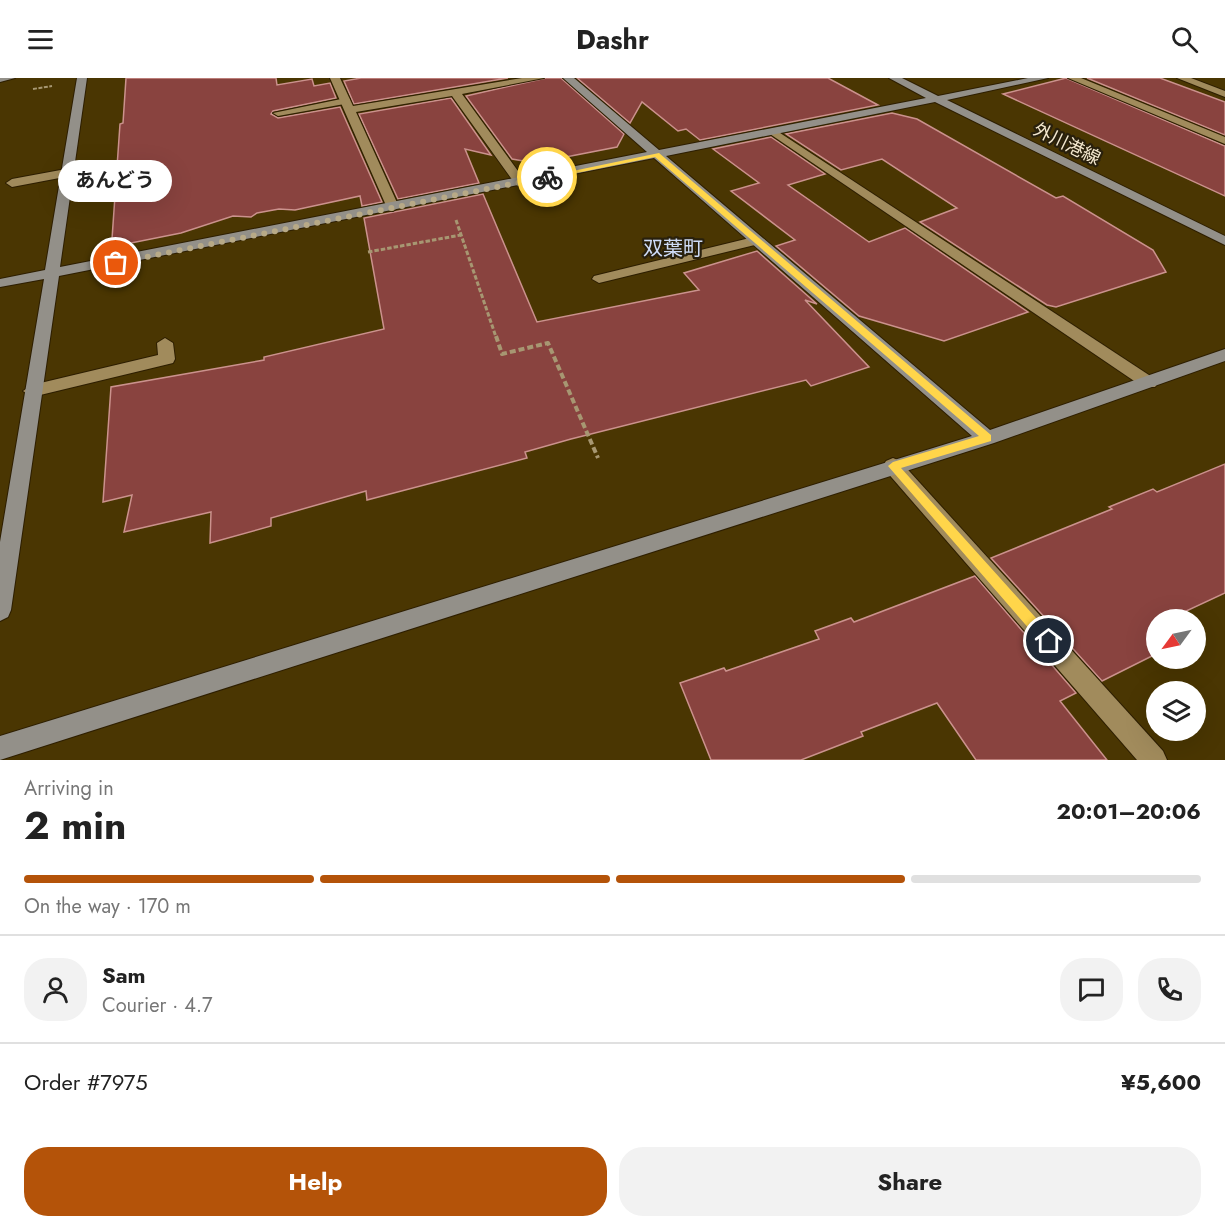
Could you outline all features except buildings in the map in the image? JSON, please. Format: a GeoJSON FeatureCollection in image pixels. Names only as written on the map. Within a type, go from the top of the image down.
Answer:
{"type":"FeatureCollection","features":[{"type":"Feature","properties":{"kind":"street"},"geometry":{"type":"LineString","coordinates":[[0,79],[10,78]]}},
{"type":"Feature","properties":{"kind":"street"},"geometry":{"type":"LineString","coordinates":[[0,610],[49,276],[82,78]]}},
{"type":"Feature","properties":{"kind":"street"},"geometry":{"type":"LineString","coordinates":[[335,78],[393,207]]}},
{"type":"Feature","properties":{"kind":"street"},"geometry":{"type":"LineString","coordinates":[[278,113],[456,92],[538,78]]}},
{"type":"Feature","properties":{"kind":"street"},"geometry":{"type":"LineString","coordinates":[[568,78],[987,438]]}},
{"type":"Feature","properties":{"kind":"street","name":"外川港線"},"geometry":{"type":"LineString","coordinates":[[894,78],[1225,241]]}},
{"type":"Feature","properties":{"kind":"street"},"geometry":{"type":"LineString","coordinates":[[0,284],[1043,78]]}},
{"type":"Feature","properties":{"kind":"street"},"geometry":{"type":"LineString","coordinates":[[1073,78],[1225,141]]}},
{"type":"Feature","properties":{"kind":"street"},"geometry":{"type":"LineString","coordinates":[[1182,78],[1225,94]]}},
{"type":"Feature","properties":{"kind":"street"},"geometry":{"type":"LineString","coordinates":[[456,92],[520,182]]}},
{"type":"Feature","properties":{"kind":"street"},"geometry":{"type":"LineString","coordinates":[[774,132],[1149,383]]}},
{"type":"Feature","properties":{"kind":"street"},"geometry":{"type":"LineString","coordinates":[[12,183],[66,173]]}},
{"type":"Feature","properties":{"kind":"street"},"geometry":{"type":"LineString","coordinates":[[599,279],[758,240]]}},
{"type":"Feature","properties":{"kind":"street"},"geometry":{"type":"LineString","coordinates":[[32,391],[167,359],[165,343]]}},
{"type":"Feature","properties":{"kind":"street"},"geometry":{"type":"LineString","coordinates":[[0,749],[987,438],[1225,355]]}},
{"type":"Feature","properties":{"kind":"street"},"geometry":{"type":"LineString","coordinates":[[893,466],[1154,760]]}},
{"type":"Feature","properties":{"kind":"path"},"geometry":{"type":"LineString","coordinates":[[453,210],[502,354],[548,344],[598,458]]}},
{"type":"Feature","properties":{"kind":"path"},"geometry":{"type":"LineString","coordinates":[[368,252],[461,235]]}},
{"type":"Feature","properties":{"kind":"way so far"},"geometry":{"type":"LineString","coordinates":[[116,263],[547,177]]}},
{"type":"Feature","properties":{"kind":"place","name":"あんどう"},"geometry":{"type":"Point","coordinates":[116,263]}},
{"type":"Feature","properties":{"kind":"district","name":"双葉町"},"geometry":{"type":"Point","coordinates":[673,248]}},
{"type":"Feature","properties":{"kind":"route"},"geometry":{"type":"LineString","coordinates":[[547,177],[657,155],[987,438],[893,466],[1049,641]]}}]}
